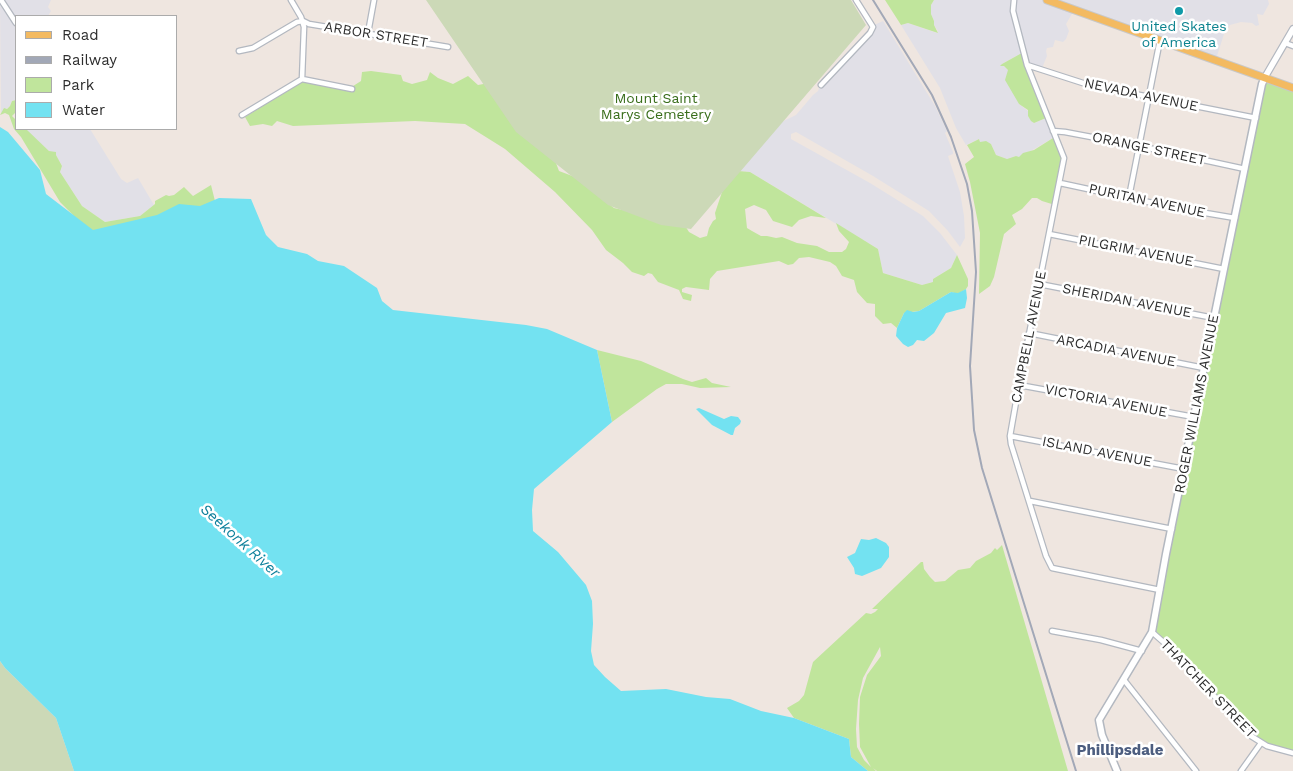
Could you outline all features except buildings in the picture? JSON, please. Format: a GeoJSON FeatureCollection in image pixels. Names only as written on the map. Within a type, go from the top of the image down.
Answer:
{"type":"FeatureCollection","features":[{"type":"Feature","properties":{"kind":"main road"},"geometry":{"type":"LineString","coordinates":[[1047,0],[1293,88]]}},
{"type":"Feature","properties":{"kind":"main road","name":"ROGER WILLIAMS AVENUE"},"geometry":{"type":"LineString","coordinates":[[1117,771],[1102,735],[1099,720],[1152,632],[1214,318],[1265,77]]}},
{"type":"Feature","properties":{"kind":"street"},"geometry":{"type":"LineString","coordinates":[[1,0],[15,21]]}},
{"type":"Feature","properties":{"kind":"street"},"geometry":{"type":"LineString","coordinates":[[291,0],[303,21],[302,79]]}},
{"type":"Feature","properties":{"kind":"street"},"geometry":{"type":"LineString","coordinates":[[368,33],[374,0]]}},
{"type":"Feature","properties":{"kind":"street"},"geometry":{"type":"LineString","coordinates":[[821,84],[870,33],[873,27],[856,0]]}},
{"type":"Feature","properties":{"kind":"street","name":"CAMPBELL AVENUE"},"geometry":{"type":"LineString","coordinates":[[1014,0],[1013,11],[1027,65],[1064,158],[1010,436],[1018,469],[1046,556],[1052,568],[1160,590]]}},
{"type":"Feature","properties":{"kind":"street"},"geometry":{"type":"LineString","coordinates":[[239,51],[253,48],[297,22],[303,21]]}},
{"type":"Feature","properties":{"kind":"street","name":"ARBOR STREET"},"geometry":{"type":"LineString","coordinates":[[303,21],[309,24],[448,47]]}},
{"type":"Feature","properties":{"kind":"street","name":"ROGER WILLIAMS AVENUE"},"geometry":{"type":"LineString","coordinates":[[1265,77],[1293,29]]}},
{"type":"Feature","properties":{"kind":"street"},"geometry":{"type":"LineString","coordinates":[[1129,197],[1160,40]]}},
{"type":"Feature","properties":{"kind":"street"},"geometry":{"type":"LineString","coordinates":[[1285,43],[1293,46]]}},
{"type":"Feature","properties":{"kind":"street","name":"NEVADA AVENUE"},"geometry":{"type":"LineString","coordinates":[[1027,65],[1089,85],[1256,118]]}},
{"type":"Feature","properties":{"kind":"street"},"geometry":{"type":"LineString","coordinates":[[242,115],[302,79],[352,89]]}},
{"type":"Feature","properties":{"kind":"street","name":"ORANGE STREET"},"geometry":{"type":"LineString","coordinates":[[1053,131],[1139,146],[1245,169]]}},
{"type":"Feature","properties":{"kind":"street","name":"PURITAN AVENUE"},"geometry":{"type":"LineString","coordinates":[[1060,183],[1176,208],[1235,218]]}},
{"type":"Feature","properties":{"kind":"street","name":"PILGRIM AVENUE"},"geometry":{"type":"LineString","coordinates":[[1049,234],[1224,269]]}},
{"type":"Feature","properties":{"kind":"street","name":"SHERIDAN AVENUE"},"geometry":{"type":"LineString","coordinates":[[1039,284],[1214,318]]}},
{"type":"Feature","properties":{"kind":"street","name":"ARCADIA AVENUE"},"geometry":{"type":"LineString","coordinates":[[1029,333],[1204,368]]}},
{"type":"Feature","properties":{"kind":"street","name":"VICTORIA AVENUE"},"geometry":{"type":"LineString","coordinates":[[1019,385],[1194,417]]}},
{"type":"Feature","properties":{"kind":"street","name":"ISLAND AVENUE"},"geometry":{"type":"LineString","coordinates":[[1010,436],[1184,469]]}},
{"type":"Feature","properties":{"kind":"street"},"geometry":{"type":"LineString","coordinates":[[1030,502],[1172,530]]}},
{"type":"Feature","properties":{"kind":"street"},"geometry":{"type":"LineString","coordinates":[[1052,631],[1142,650]]}},
{"type":"Feature","properties":{"kind":"street","name":"THATCHER STREET"},"geometry":{"type":"LineString","coordinates":[[1152,632],[1251,736],[1261,743],[1293,753]]}},
{"type":"Feature","properties":{"kind":"street"},"geometry":{"type":"LineString","coordinates":[[1124,680],[1196,771]]}},
{"type":"Feature","properties":{"kind":"street"},"geometry":{"type":"LineString","coordinates":[[1242,771],[1261,743]]}},
{"type":"Feature","properties":{"kind":"shaded area"},"geometry":{"type":"Polygon","coordinates":[[[0,0],[51,0],[48,7],[51,11],[49,15],[15,15],[15,100],[1,113],[0,0]]]}},
{"type":"Feature","properties":{"kind":"shaded area"},"geometry":{"type":"Polygon","coordinates":[[[934,0],[1268,0],[1269,4],[1263,15],[1257,14],[1259,25],[1241,22],[1230,25],[1224,34],[1216,59],[1073,12],[1066,24],[1069,31],[1066,39],[1063,42],[1055,40],[1053,47],[1047,48],[1047,56],[1042,68],[1030,66],[1024,54],[1020,54],[1001,66],[1008,70],[1019,104],[1028,111],[1028,116],[1034,123],[1046,118],[1053,138],[1019,158],[1016,156],[1007,159],[996,155],[991,144],[980,142],[979,139],[966,145],[956,128],[940,88],[901,25],[908,23],[937,33],[938,31],[931,14],[931,5],[934,0]]]}},
{"type":"Feature","properties":{"kind":"shaded area"},"geometry":{"type":"Polygon","coordinates":[[[883,21],[935,106],[947,131],[945,133],[953,152],[953,154],[948,156],[960,192],[964,216],[965,238],[960,247],[929,211],[796,132],[791,134],[791,139],[870,183],[923,216],[940,233],[957,255],[951,268],[933,279],[933,282],[922,285],[883,273],[878,249],[750,172],[738,171],[769,128],[796,115],[818,91],[821,82],[868,34],[872,26],[883,21]]]}},
{"type":"Feature","properties":{"kind":"shaded area"},"geometry":{"type":"Polygon","coordinates":[[[25,130],[91,130],[121,179],[127,183],[138,178],[154,205],[140,216],[105,222],[82,206],[60,172],[62,166],[56,155],[25,130]]]}},
{"type":"Feature","properties":{"kind":"green space","name":"Mount Saint Marys Cemetery"},"geometry":{"type":"Polygon","coordinates":[[[426,0],[851,0],[866,25],[691,229],[661,225],[608,205],[516,132],[426,0]]]}},
{"type":"Feature","properties":{"kind":"green space"},"geometry":{"type":"Polygon","coordinates":[[[885,0],[934,0],[931,5],[931,14],[938,33],[908,23],[901,25],[885,0]]]}},
{"type":"Feature","properties":{"kind":"green space"},"geometry":{"type":"Polygon","coordinates":[[[1020,54],[1024,54],[1046,118],[1034,123],[1028,116],[1028,110],[1019,104],[1005,80],[1008,70],[1004,66],[1000,66],[1020,54]]]}},
{"type":"Feature","properties":{"kind":"green space"},"geometry":{"type":"Polygon","coordinates":[[[371,71],[401,75],[403,81],[412,84],[427,80],[430,72],[438,78],[453,84],[468,76],[478,85],[494,82],[556,163],[559,171],[575,177],[614,208],[684,224],[689,232],[700,238],[707,236],[709,228],[716,219],[715,213],[723,189],[738,171],[750,172],[826,218],[811,216],[799,220],[792,227],[773,221],[766,210],[754,205],[745,209],[747,228],[761,236],[782,237],[797,243],[817,246],[829,252],[842,252],[846,249],[849,242],[839,231],[836,223],[878,249],[883,273],[922,285],[933,282],[933,279],[951,268],[957,255],[968,279],[968,286],[958,294],[951,292],[919,311],[904,313],[897,328],[891,323],[883,324],[875,316],[875,304],[867,303],[857,292],[854,280],[842,276],[836,266],[830,262],[809,257],[799,258],[793,264],[788,265],[779,261],[717,271],[710,279],[709,290],[686,287],[682,289],[682,292],[692,295],[691,301],[683,299],[679,290],[658,282],[652,274],[648,273],[644,276],[632,272],[606,250],[592,230],[555,192],[505,149],[465,124],[415,121],[293,126],[277,121],[272,126],[263,124],[250,126],[245,117],[302,81],[350,88],[361,81],[362,72],[371,71]]]}},
{"type":"Feature","properties":{"kind":"green space"},"geometry":{"type":"Polygon","coordinates":[[[1266,80],[1293,88],[1293,756],[1261,746],[1193,673],[1153,634],[1266,80]]]}},
{"type":"Feature","properties":{"kind":"green space"},"geometry":{"type":"Polygon","coordinates":[[[15,100],[15,113],[12,116],[15,119],[15,130],[27,130],[49,151],[56,152],[62,166],[60,172],[82,206],[105,222],[140,216],[155,204],[155,201],[166,195],[174,195],[184,187],[193,196],[211,185],[216,205],[106,238],[98,229],[92,234],[60,202],[21,137],[14,129],[9,115],[5,113],[0,115],[4,108],[7,109],[10,106],[12,101],[15,100]]]}},
{"type":"Feature","properties":{"kind":"green space"},"geometry":{"type":"Polygon","coordinates":[[[1053,138],[1063,161],[1055,205],[1032,198],[1022,209],[1012,215],[1016,224],[1004,234],[994,277],[990,286],[979,294],[980,233],[965,164],[974,157],[967,145],[979,139],[980,142],[986,141],[991,144],[996,155],[1007,159],[1019,157],[1023,153],[1034,150],[1053,138]]]}},
{"type":"Feature","properties":{"kind":"green space"},"geometry":{"type":"Polygon","coordinates":[[[597,350],[641,361],[692,382],[706,378],[712,383],[731,387],[700,388],[682,384],[666,384],[612,422],[597,350]]]}},
{"type":"Feature","properties":{"kind":"green space"},"geometry":{"type":"Polygon","coordinates":[[[1002,545],[1068,771],[877,771],[873,768],[876,771],[868,771],[851,757],[849,739],[794,718],[787,708],[799,701],[804,695],[813,662],[866,613],[871,614],[875,612],[878,609],[872,609],[921,562],[923,562],[924,569],[935,582],[945,581],[958,570],[970,568],[976,561],[991,553],[995,548],[997,550],[1002,545]],[[880,647],[863,678],[858,700],[857,747],[864,760],[871,767],[860,747],[860,697],[867,675],[881,656],[880,647]]]}},
{"type":"Feature","properties":{"kind":"green space"},"geometry":{"type":"Polygon","coordinates":[[[0,661],[56,718],[74,771],[0,771],[0,661]]]}},
{"type":"Feature","properties":{"kind":"water","name":"Seekonk River"},"geometry":{"type":"Polygon","coordinates":[[[0,127],[8,132],[40,170],[46,194],[93,230],[157,215],[179,204],[200,206],[219,198],[251,199],[266,235],[278,247],[307,254],[318,261],[344,266],[377,288],[382,301],[393,310],[547,329],[597,350],[612,422],[534,489],[532,510],[533,531],[558,552],[586,585],[592,601],[591,651],[594,665],[621,691],[666,689],[706,697],[730,699],[761,711],[794,718],[849,739],[851,757],[868,771],[74,771],[56,718],[0,661],[0,127]]]}},
{"type":"Feature","properties":{"kind":"water"},"geometry":{"type":"Polygon","coordinates":[[[966,289],[965,308],[946,313],[934,333],[924,341],[917,340],[908,347],[896,336],[897,328],[907,310],[919,311],[951,292],[958,293],[966,289]]]}},
{"type":"Feature","properties":{"kind":"water"},"geometry":{"type":"Polygon","coordinates":[[[699,408],[724,419],[731,416],[738,417],[741,421],[740,424],[735,428],[733,435],[731,435],[712,425],[696,409],[699,408]]]}},
{"type":"Feature","properties":{"kind":"water"},"geometry":{"type":"Polygon","coordinates":[[[876,538],[886,543],[889,547],[889,557],[881,568],[862,576],[855,574],[854,568],[847,557],[855,553],[861,539],[869,540],[876,538]]]}},
{"type":"Feature","properties":{"kind":"railway"},"geometry":{"type":"LineString","coordinates":[[873,0],[932,95],[951,137],[967,184],[972,211],[976,272],[970,366],[974,430],[982,468],[1076,771]]}},
{"type":"Feature","properties":{"kind":"place","name":"United Skates of America"},"geometry":{"type":"Point","coordinates":[1179,11]}},
{"type":"Feature","properties":{"kind":"district","name":"Phillipsdale"},"geometry":{"type":"Point","coordinates":[1120,751]}}]}
